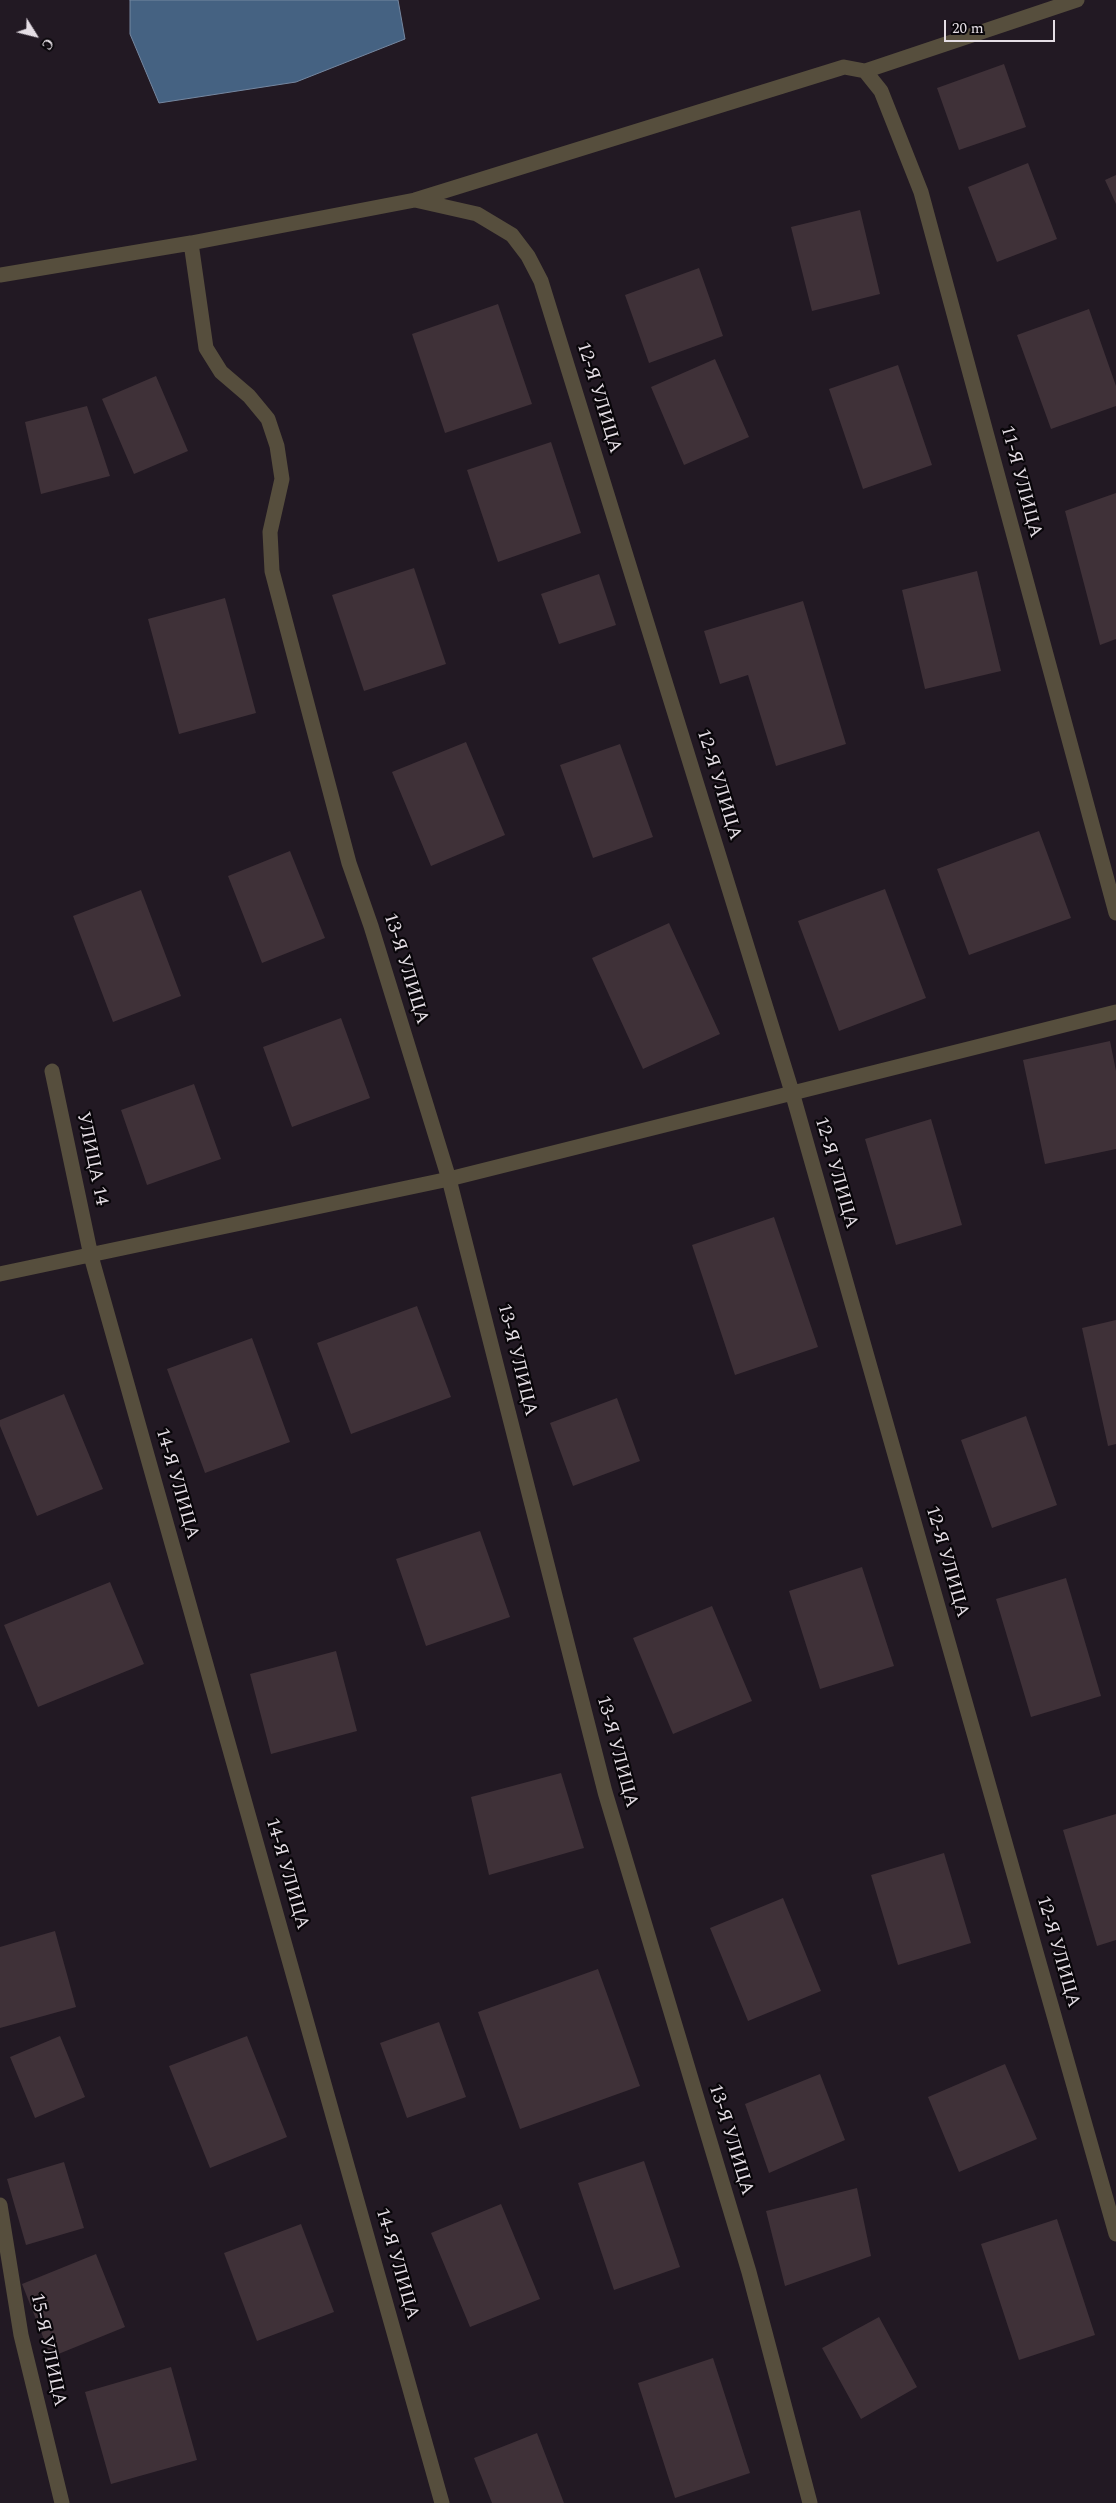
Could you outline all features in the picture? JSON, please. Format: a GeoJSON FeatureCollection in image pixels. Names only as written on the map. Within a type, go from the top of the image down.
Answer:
{"type":"FeatureCollection","features":[{"type":"Feature","properties":{"kind":"street"},"geometry":{"type":"LineString","coordinates":[[0,275],[191,243],[415,200],[844,67],[865,71],[1077,0]]}},
{"type":"Feature","properties":{"kind":"street","name":"11-Я УЛИЦА"},"geometry":{"type":"LineString","coordinates":[[865,71],[881,91],[921,192],[1116,912]]}},
{"type":"Feature","properties":{"kind":"street","name":"12-Я УЛИЦА"},"geometry":{"type":"LineString","coordinates":[[415,200],[477,214],[512,235],[528,256],[541,281],[792,1092],[1116,2234]]}},
{"type":"Feature","properties":{"kind":"street","name":"13-Я УЛИЦА"},"geometry":{"type":"LineString","coordinates":[[191,243],[206,348],[221,372],[249,396],[268,419],[277,446],[282,479],[270,532],[272,571],[349,864],[371,926],[449,1179],[604,1792],[749,2272],[810,2503]]}},
{"type":"Feature","properties":{"kind":"street"},"geometry":{"type":"LineString","coordinates":[[0,1274],[449,1179],[1116,1012]]}},
{"type":"Feature","properties":{"kind":"street","name":"УЛИЦА 14"},"geometry":{"type":"LineString","coordinates":[[52,1071],[91,1256]]}},
{"type":"Feature","properties":{"kind":"street","name":"14-Я УЛИЦА"},"geometry":{"type":"LineString","coordinates":[[91,1256],[442,2503]]}},
{"type":"Feature","properties":{"kind":"street","name":"15-Я УЛИЦА"},"geometry":{"type":"LineString","coordinates":[[0,2205],[21,2335],[62,2503]]}},
{"type":"Feature","properties":{"kind":"water"},"geometry":{"type":"Polygon","coordinates":[[[130,0],[398,0],[405,39],[296,82],[159,103],[130,34],[130,0]]]}},
{"type":"Feature","properties":{"kind":"building"},"geometry":{"type":"Polygon","coordinates":[[[1004,64],[1026,127],[959,150],[937,88],[1004,64]]]}},
{"type":"Feature","properties":{"kind":"building"},"geometry":{"type":"Polygon","coordinates":[[[1028,163],[1057,239],[997,262],[968,187],[1028,163]]]}},
{"type":"Feature","properties":{"kind":"building"},"geometry":{"type":"Polygon","coordinates":[[[1116,175],[1116,204],[1105,180],[1116,175]]]}},
{"type":"Feature","properties":{"kind":"building"},"geometry":{"type":"Polygon","coordinates":[[[860,210],[880,294],[812,311],[791,227],[860,210]]]}},
{"type":"Feature","properties":{"kind":"building"},"geometry":{"type":"Polygon","coordinates":[[[699,268],[723,336],[649,363],[625,295],[699,268]]]}},
{"type":"Feature","properties":{"kind":"building"},"geometry":{"type":"Polygon","coordinates":[[[498,304],[532,404],[445,433],[412,334],[498,304]]]}},
{"type":"Feature","properties":{"kind":"building"},"geometry":{"type":"Polygon","coordinates":[[[1089,309],[1116,386],[1116,406],[1051,429],[1017,335],[1089,309]]]}},
{"type":"Feature","properties":{"kind":"building"},"geometry":{"type":"Polygon","coordinates":[[[715,359],[749,437],[684,465],[651,387],[715,359]]]}},
{"type":"Feature","properties":{"kind":"building"},"geometry":{"type":"Polygon","coordinates":[[[898,365],[932,465],[863,489],[829,389],[898,365]]]}},
{"type":"Feature","properties":{"kind":"building"},"geometry":{"type":"Polygon","coordinates":[[[156,376],[188,451],[134,474],[102,399],[156,376]]]}},
{"type":"Feature","properties":{"kind":"building"},"geometry":{"type":"Polygon","coordinates":[[[87,406],[110,476],[41,494],[25,422],[87,406]]]}},
{"type":"Feature","properties":{"kind":"building"},"geometry":{"type":"Polygon","coordinates":[[[551,442],[581,533],[498,562],[467,470],[551,442]]]}},
{"type":"Feature","properties":{"kind":"building"},"geometry":{"type":"Polygon","coordinates":[[[1116,493],[1116,639],[1100,645],[1065,511],[1116,493]]]}},
{"type":"Feature","properties":{"kind":"building"},"geometry":{"type":"Polygon","coordinates":[[[414,568],[446,664],[364,691],[332,595],[414,568]]]}},
{"type":"Feature","properties":{"kind":"building"},"geometry":{"type":"Polygon","coordinates":[[[977,571],[1001,671],[925,689],[902,590],[977,571]]]}},
{"type":"Feature","properties":{"kind":"building"},"geometry":{"type":"Polygon","coordinates":[[[599,574],[616,625],[559,644],[541,594],[599,574]]]}},
{"type":"Feature","properties":{"kind":"building"},"geometry":{"type":"Polygon","coordinates":[[[225,598],[256,713],[179,734],[148,619],[225,598]]]}},
{"type":"Feature","properties":{"kind":"building"},"geometry":{"type":"Polygon","coordinates":[[[803,601],[846,744],[776,766],[748,675],[720,684],[704,631],[803,601]]]}},
{"type":"Feature","properties":{"kind":"building"},"geometry":{"type":"Polygon","coordinates":[[[466,742],[505,835],[431,866],[392,772],[466,742]]]}},
{"type":"Feature","properties":{"kind":"building"},"geometry":{"type":"Polygon","coordinates":[[[620,744],[653,837],[593,858],[560,765],[620,744]]]}},
{"type":"Feature","properties":{"kind":"building"},"geometry":{"type":"Polygon","coordinates":[[[1039,831],[1071,918],[969,955],[937,869],[1039,831]]]}},
{"type":"Feature","properties":{"kind":"building"},"geometry":{"type":"Polygon","coordinates":[[[290,851],[325,938],[262,963],[228,876],[290,851]]]}},
{"type":"Feature","properties":{"kind":"building"},"geometry":{"type":"Polygon","coordinates":[[[885,889],[926,998],[839,1031],[798,921],[885,889]]]}},
{"type":"Feature","properties":{"kind":"building"},"geometry":{"type":"Polygon","coordinates":[[[141,890],[181,996],[113,1022],[73,916],[141,890]]]}},
{"type":"Feature","properties":{"kind":"building"},"geometry":{"type":"Polygon","coordinates":[[[669,923],[720,1034],[643,1069],[592,958],[669,923]]]}},
{"type":"Feature","properties":{"kind":"building"},"geometry":{"type":"Polygon","coordinates":[[[341,1018],[370,1098],[292,1127],[263,1047],[341,1018]]]}},
{"type":"Feature","properties":{"kind":"building"},"geometry":{"type":"Polygon","coordinates":[[[1110,1041],[1116,1071],[1116,1149],[1045,1164],[1023,1060],[1110,1041]]]}},
{"type":"Feature","properties":{"kind":"building"},"geometry":{"type":"Polygon","coordinates":[[[194,1084],[221,1159],[147,1185],[121,1110],[194,1084]]]}},
{"type":"Feature","properties":{"kind":"building"},"geometry":{"type":"Polygon","coordinates":[[[931,1119],[962,1225],[896,1245],[865,1139],[931,1119]]]}},
{"type":"Feature","properties":{"kind":"building"},"geometry":{"type":"Polygon","coordinates":[[[774,1217],[818,1347],[735,1375],[692,1245],[774,1217]]]}},
{"type":"Feature","properties":{"kind":"building"},"geometry":{"type":"Polygon","coordinates":[[[417,1306],[451,1397],[351,1434],[317,1343],[417,1306]]]}},
{"type":"Feature","properties":{"kind":"building"},"geometry":{"type":"Polygon","coordinates":[[[1116,1320],[1116,1444],[1108,1446],[1082,1328],[1116,1320]]]}},
{"type":"Feature","properties":{"kind":"building"},"geometry":{"type":"Polygon","coordinates":[[[252,1338],[290,1442],[205,1473],[167,1369],[252,1338]]]}},
{"type":"Feature","properties":{"kind":"building"},"geometry":{"type":"Polygon","coordinates":[[[64,1394],[103,1489],[37,1516],[0,1426],[0,1420],[64,1394]]]}},
{"type":"Feature","properties":{"kind":"building"},"geometry":{"type":"Polygon","coordinates":[[[617,1398],[640,1461],[573,1486],[550,1423],[617,1398]]]}},
{"type":"Feature","properties":{"kind":"building"},"geometry":{"type":"Polygon","coordinates":[[[1026,1416],[1057,1505],[992,1528],[961,1440],[1026,1416]]]}},
{"type":"Feature","properties":{"kind":"building"},"geometry":{"type":"Polygon","coordinates":[[[480,1531],[510,1617],[426,1646],[396,1559],[480,1531]]]}},
{"type":"Feature","properties":{"kind":"building"},"geometry":{"type":"Polygon","coordinates":[[[862,1567],[894,1666],[820,1689],[789,1591],[862,1567]]]}},
{"type":"Feature","properties":{"kind":"building"},"geometry":{"type":"Polygon","coordinates":[[[1066,1578],[1101,1696],[1031,1717],[996,1599],[1066,1578]]]}},
{"type":"Feature","properties":{"kind":"building"},"geometry":{"type":"Polygon","coordinates":[[[110,1582],[144,1664],[38,1707],[4,1625],[110,1582]]]}},
{"type":"Feature","properties":{"kind":"building"},"geometry":{"type":"Polygon","coordinates":[[[712,1606],[752,1701],[673,1734],[633,1638],[712,1606]]]}},
{"type":"Feature","properties":{"kind":"building"},"geometry":{"type":"Polygon","coordinates":[[[336,1651],[357,1731],[271,1754],[250,1674],[336,1651]]]}},
{"type":"Feature","properties":{"kind":"building"},"geometry":{"type":"Polygon","coordinates":[[[561,1773],[584,1848],[489,1875],[471,1797],[561,1773]]]}},
{"type":"Feature","properties":{"kind":"building"},"geometry":{"type":"Polygon","coordinates":[[[1116,1814],[1116,1940],[1097,1946],[1063,1830],[1116,1814]]]}},
{"type":"Feature","properties":{"kind":"building"},"geometry":{"type":"Polygon","coordinates":[[[944,1853],[971,1943],[898,1965],[871,1875],[944,1853]]]}},
{"type":"Feature","properties":{"kind":"building"},"geometry":{"type":"Polygon","coordinates":[[[783,1898],[821,1991],[748,2021],[710,1928],[783,1898]]]}},
{"type":"Feature","properties":{"kind":"building"},"geometry":{"type":"Polygon","coordinates":[[[55,1931],[76,2007],[0,2028],[0,1947],[55,1931]]]}},
{"type":"Feature","properties":{"kind":"building"},"geometry":{"type":"Polygon","coordinates":[[[598,1969],[640,2086],[520,2129],[478,2012],[598,1969]]]}},
{"type":"Feature","properties":{"kind":"building"},"geometry":{"type":"Polygon","coordinates":[[[439,2022],[466,2097],[407,2118],[380,2043],[439,2022]]]}},
{"type":"Feature","properties":{"kind":"building"},"geometry":{"type":"Polygon","coordinates":[[[60,2036],[85,2097],[35,2118],[10,2057],[60,2036]]]}},
{"type":"Feature","properties":{"kind":"building"},"geometry":{"type":"Polygon","coordinates":[[[247,2036],[287,2137],[210,2168],[169,2066],[247,2036]]]}},
{"type":"Feature","properties":{"kind":"building"},"geometry":{"type":"Polygon","coordinates":[[[1005,2064],[1037,2139],[959,2172],[928,2097],[1005,2064]]]}},
{"type":"Feature","properties":{"kind":"building"},"geometry":{"type":"Polygon","coordinates":[[[820,2074],[845,2140],[769,2173],[745,2104],[820,2074]]]}},
{"type":"Feature","properties":{"kind":"building"},"geometry":{"type":"Polygon","coordinates":[[[644,2161],[680,2267],[614,2290],[578,2183],[644,2161]]]}},
{"type":"Feature","properties":{"kind":"building"},"geometry":{"type":"Polygon","coordinates":[[[64,2162],[84,2228],[26,2245],[7,2179],[64,2162]]]}},
{"type":"Feature","properties":{"kind":"building"},"geometry":{"type":"Polygon","coordinates":[[[857,2188],[871,2256],[785,2286],[766,2211],[857,2188]]]}},
{"type":"Feature","properties":{"kind":"building"},"geometry":{"type":"Polygon","coordinates":[[[501,2204],[540,2299],[470,2327],[431,2233],[501,2204]]]}},
{"type":"Feature","properties":{"kind":"building"},"geometry":{"type":"Polygon","coordinates":[[[1057,2219],[1095,2335],[1019,2360],[981,2244],[1057,2219]]]}},
{"type":"Feature","properties":{"kind":"building"},"geometry":{"type":"Polygon","coordinates":[[[301,2224],[334,2312],[257,2341],[224,2253],[301,2224]]]}},
{"type":"Feature","properties":{"kind":"building"},"geometry":{"type":"Polygon","coordinates":[[[96,2254],[125,2327],[51,2357],[22,2284],[96,2254]]]}},
{"type":"Feature","properties":{"kind":"building"},"geometry":{"type":"Polygon","coordinates":[[[879,2317],[917,2387],[861,2419],[822,2348],[879,2317]]]}},
{"type":"Feature","properties":{"kind":"building"},"geometry":{"type":"Polygon","coordinates":[[[713,2358],[750,2473],[675,2498],[638,2383],[713,2358]]]}},
{"type":"Feature","properties":{"kind":"building"},"geometry":{"type":"Polygon","coordinates":[[[171,2367],[197,2460],[111,2484],[85,2392],[171,2367]]]}},
{"type":"Feature","properties":{"kind":"building"},"geometry":{"type":"Polygon","coordinates":[[[537,2433],[564,2503],[492,2503],[474,2458],[537,2433]]]}}]}
